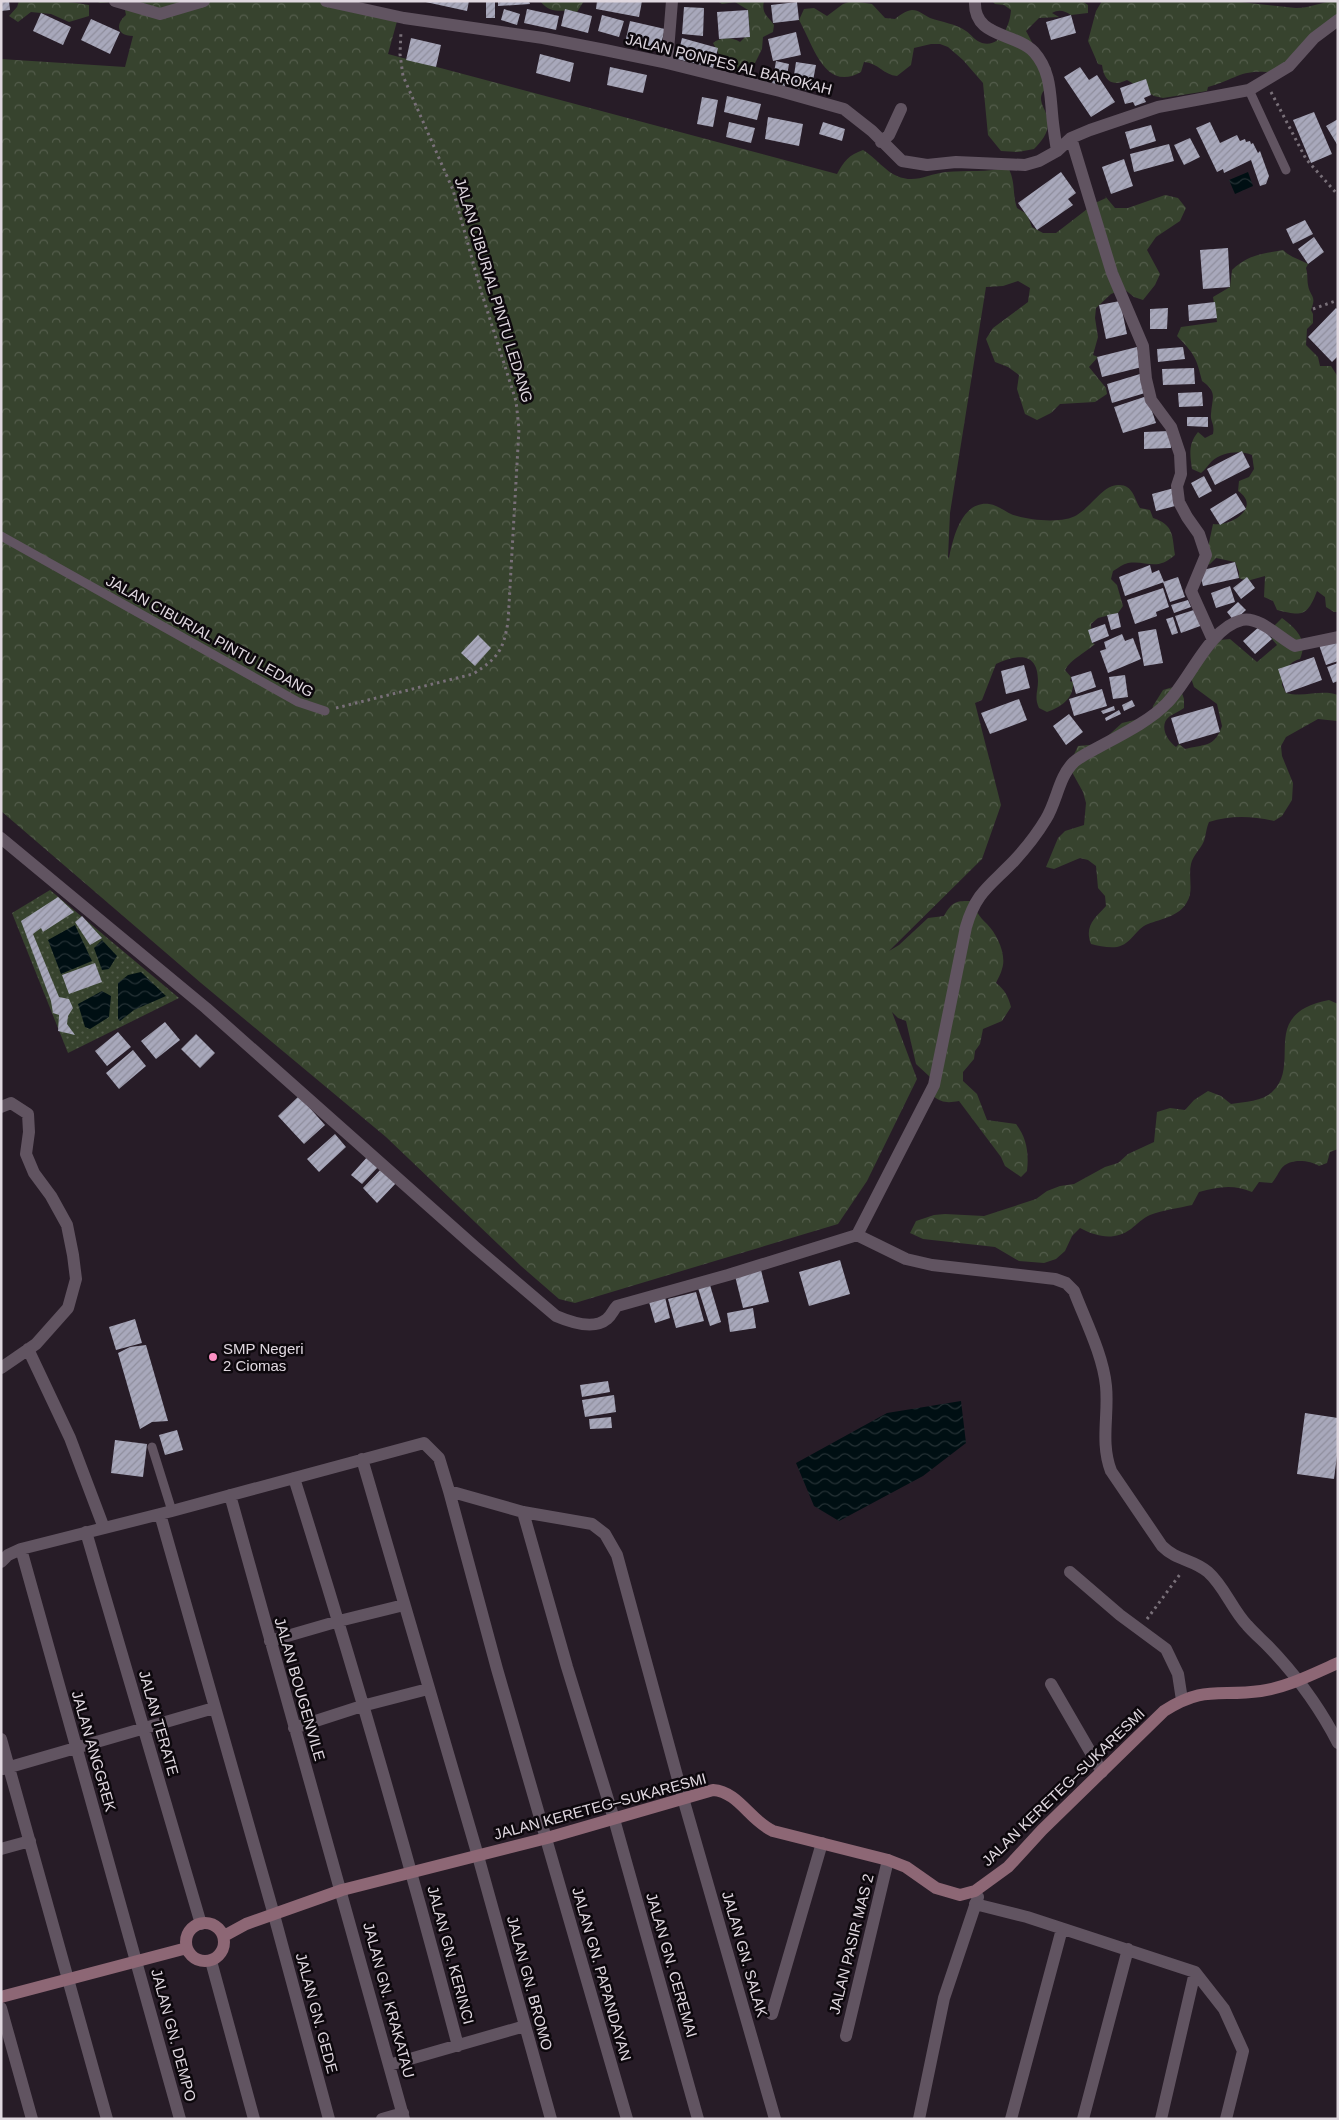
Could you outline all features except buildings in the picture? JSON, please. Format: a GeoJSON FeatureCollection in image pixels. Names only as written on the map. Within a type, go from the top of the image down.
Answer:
{"type":"FeatureCollection","features":[{"type":"Feature","properties":{"kind":"street"},"geometry":{"type":"LineString","coordinates":[[115,1],[160,14],[204,1]]}},
{"type":"Feature","properties":{"kind":"street","name":"JALAN PONPES AL BAROKAH"},"geometry":{"type":"LineString","coordinates":[[326,1],[404,18],[543,38],[667,63],[844,109],[872,131],[902,161],[926,165],[956,162],[1025,165],[1039,161],[1057,151],[1071,138],[1158,107],[1249,90],[1289,66],[1314,38],[1338,20]]}},
{"type":"Feature","properties":{"kind":"street"},"geometry":{"type":"LineString","coordinates":[[667,63],[672,1]]}},
{"type":"Feature","properties":{"kind":"street"},"geometry":{"type":"LineString","coordinates":[[975,1],[975,10],[980,22],[1002,36],[1025,45],[1034,53],[1045,69],[1049,82],[1057,151]]}},
{"type":"Feature","properties":{"kind":"street"},"geometry":{"type":"LineString","coordinates":[[881,142],[889,135],[901,109]]}},
{"type":"Feature","properties":{"kind":"street"},"geometry":{"type":"LineString","coordinates":[[1071,138],[1112,273],[1141,340],[1151,400],[1171,427],[1180,454],[1181,474],[1178,486],[1180,502],[1187,517],[1199,534],[1206,555],[1191,591],[1212,640]]}},
{"type":"Feature","properties":{"kind":"street"},"geometry":{"type":"LineString","coordinates":[[856,1235],[934,1085],[966,927],[972,908],[982,892],[1031,841],[1047,817],[1057,797],[1065,773],[1075,761],[1114,739],[1167,704],[1212,640],[1241,620],[1250,620],[1262,624],[1281,639],[1295,646],[1338,637]]}},
{"type":"Feature","properties":{"kind":"street"},"geometry":{"type":"LineString","coordinates":[[1,838],[206,1008],[475,1247],[556,1316],[570,1321],[592,1324],[602,1322],[610,1317],[618,1306],[728,1275],[856,1235],[906,1259],[932,1265],[1055,1278],[1070,1287],[1074,1291],[1104,1371],[1107,1397],[1104,1444],[1111,1471],[1162,1546],[1171,1555],[1190,1560],[1209,1573],[1247,1625],[1270,1648],[1298,1681],[1338,1743]]}},
{"type":"Feature","properties":{"kind":"street"},"geometry":{"type":"LineString","coordinates":[[1,1107],[11,1102],[28,1114],[29,1132],[26,1154],[34,1173],[51,1196],[67,1225],[76,1280],[68,1308],[36,1344],[1,1368]]}},
{"type":"Feature","properties":{"kind":"street"},"geometry":{"type":"LineString","coordinates":[[28,1349],[70,1438],[104,1528]]}},
{"type":"Feature","properties":{"kind":"street","name":"JALAN GN. PAPANDAYAN"},"geometry":{"type":"LineString","coordinates":[[362,1459],[424,1442],[439,1458],[497,1669],[626,2119]]}},
{"type":"Feature","properties":{"kind":"street"},"geometry":{"type":"LineString","coordinates":[[1,1562],[8,1555],[21,1549],[230,1496],[362,1459]]}},
{"type":"Feature","properties":{"kind":"street","name":"JALAN GN. BROMO"},"geometry":{"type":"LineString","coordinates":[[362,1459],[478,1856],[552,2119]]}},
{"type":"Feature","properties":{"kind":"street","name":"JALAN GN. KERINCI"},"geometry":{"type":"LineString","coordinates":[[294,1478],[339,1621],[362,1706],[412,1873],[458,2046]]}},
{"type":"Feature","properties":{"kind":"street","name":"JALAN GN. SALAK"},"geometry":{"type":"LineString","coordinates":[[449,1491],[524,1512],[592,1524],[605,1534],[617,1555],[683,1798],[774,2119]]}},
{"type":"Feature","properties":{"kind":"street","name":"JALAN BOUGENVILE"},"geometry":{"type":"LineString","coordinates":[[230,1496],[294,1728],[342,1890]]}},
{"type":"Feature","properties":{"kind":"street","name":"JALAN GN. GEDE"},"geometry":{"type":"LineString","coordinates":[[166,1512],[214,1708],[274,1915],[329,2119]]}},
{"type":"Feature","properties":{"kind":"street","name":"JALAN GN. CEREMAI"},"geometry":{"type":"LineString","coordinates":[[524,1512],[567,1667],[614,1819],[698,2119]]}},
{"type":"Feature","properties":{"kind":"street","name":"JALAN TERATE"},"geometry":{"type":"LineString","coordinates":[[86,1532],[201,1924]]}},
{"type":"Feature","properties":{"kind":"street","name":"JALAN ANGGREK"},"geometry":{"type":"LineString","coordinates":[[21,1549],[136,1961]]}},
{"type":"Feature","properties":{"kind":"street"},"geometry":{"type":"LineString","coordinates":[[1070,1572],[1166,1649],[1178,1674],[1182,1700]]}},
{"type":"Feature","properties":{"kind":"street"},"geometry":{"type":"LineString","coordinates":[[270,1641],[404,1605]]}},
{"type":"Feature","properties":{"kind":"street","name":"JALAN KERETEG–SUKARESMI"},"geometry":{"type":"LineString","coordinates":[[224,1936],[246,1924],[342,1890],[547,1838],[713,1790],[722,1791],[734,1798],[760,1826],[772,1831],[888,1860],[906,1867],[923,1880],[944,1890],[960,1895],[967,1894],[982,1886],[1008,1867],[1042,1830],[1164,1711],[1182,1700],[1196,1695],[1213,1692],[1261,1691],[1298,1681],[1338,1663]]}},
{"type":"Feature","properties":{"kind":"street"},"geometry":{"type":"LineString","coordinates":[[1051,1684],[1102,1772]]}},
{"type":"Feature","properties":{"kind":"street"},"geometry":{"type":"LineString","coordinates":[[294,1728],[362,1706],[428,1689]]}},
{"type":"Feature","properties":{"kind":"street"},"geometry":{"type":"LineString","coordinates":[[5,1768],[214,1708]]}},
{"type":"Feature","properties":{"kind":"street"},"geometry":{"type":"LineString","coordinates":[[1,1739],[5,1768],[30,1841],[107,2119]]}},
{"type":"Feature","properties":{"kind":"street"},"geometry":{"type":"LineString","coordinates":[[1,1849],[30,1841]]}},
{"type":"Feature","properties":{"kind":"street"},"geometry":{"type":"LineString","coordinates":[[772,2014],[822,1843]]}},
{"type":"Feature","properties":{"kind":"street","name":"JALAN PASIR MAS 2"},"geometry":{"type":"LineString","coordinates":[[846,2036],[888,1860]]}},
{"type":"Feature","properties":{"kind":"street"},"geometry":{"type":"LineString","coordinates":[[919,2119],[944,1998],[982,1886]]}},
{"type":"Feature","properties":{"kind":"street","name":"JALAN GN. KRAKATAU"},"geometry":{"type":"LineString","coordinates":[[342,1890],[404,2116]]}},
{"type":"Feature","properties":{"kind":"street"},"geometry":{"type":"LineString","coordinates":[[975,1904],[1026,1917],[1195,1972],[1224,2009],[1243,2051],[1226,2119]]}},
{"type":"Feature","properties":{"kind":"street"},"geometry":{"type":"LineString","coordinates":[[201,1924],[215,1926],[224,1936],[224,1948],[217,1958],[211,1961],[204,1962],[196,1959],[190,1955],[187,1948],[186,1940],[189,1932],[201,1924]]}},
{"type":"Feature","properties":{"kind":"street"},"geometry":{"type":"LineString","coordinates":[[1011,2119],[1062,1929]]}},
{"type":"Feature","properties":{"kind":"street"},"geometry":{"type":"LineString","coordinates":[[1,1997],[187,1948]]}},
{"type":"Feature","properties":{"kind":"street"},"geometry":{"type":"LineString","coordinates":[[1084,2119],[1128,1950]]}},
{"type":"Feature","properties":{"kind":"street","name":"JALAN GN. DEMPO"},"geometry":{"type":"LineString","coordinates":[[136,1961],[180,2119]]}},
{"type":"Feature","properties":{"kind":"street"},"geometry":{"type":"LineString","coordinates":[[211,1961],[254,2119]]}},
{"type":"Feature","properties":{"kind":"street"},"geometry":{"type":"LineString","coordinates":[[1161,2119],[1195,1972]]}},
{"type":"Feature","properties":{"kind":"street"},"geometry":{"type":"LineString","coordinates":[[1,2008],[32,2119]]}},
{"type":"Feature","properties":{"kind":"street"},"geometry":{"type":"LineString","coordinates":[[389,2065],[525,2026]]}},
{"type":"Feature","properties":{"kind":"street"},"geometry":{"type":"LineString","coordinates":[[382,2119],[404,2116]]}},
{"type":"Feature","properties":{"kind":"lane"},"geometry":{"type":"LineString","coordinates":[[1249,90],[1286,170]]}},
{"type":"Feature","properties":{"kind":"lane","name":"JALAN CIBURIAL PINTU LEDANG"},"geometry":{"type":"LineString","coordinates":[[1,536],[298,702],[325,711]]}},
{"type":"Feature","properties":{"kind":"lane"},"geometry":{"type":"LineString","coordinates":[[152,1446],[166,1512]]}},
{"type":"Feature","properties":{"kind":"path","name":"JALAN CIBURIAL PINTU LEDANG"},"geometry":{"type":"LineString","coordinates":[[325,711],[473,674],[488,665],[499,654],[504,642],[508,622],[518,429],[516,401],[481,292],[452,190],[403,76],[400,54],[404,18]]}},
{"type":"Feature","properties":{"kind":"path"},"geometry":{"type":"LineString","coordinates":[[1264,81],[1306,159],[1338,195]]}},
{"type":"Feature","properties":{"kind":"path"},"geometry":{"type":"LineString","coordinates":[[1313,309],[1338,300]]}},
{"type":"Feature","properties":{"kind":"path"},"geometry":{"type":"LineString","coordinates":[[1139,1629],[1190,1560]]}},
{"type":"Feature","properties":{"kind":"green space"},"geometry":{"type":"Polygon","coordinates":[[[19,1],[80,3],[89,5],[89,16],[69,22],[51,14],[31,12],[18,22],[9,16],[17,7],[19,1]]]}},
{"type":"Feature","properties":{"kind":"green space"},"geometry":{"type":"Polygon","coordinates":[[[96,1],[341,1],[399,14],[388,54],[837,174],[847,159],[863,150],[893,174],[910,179],[946,172],[985,171],[1008,167],[1012,178],[1017,208],[1027,214],[1032,227],[1043,233],[1056,233],[1095,203],[1106,198],[1105,196],[1115,208],[1128,208],[1165,195],[1178,198],[1186,208],[1180,221],[1156,237],[1147,250],[1160,274],[1155,285],[1143,300],[1134,297],[1124,289],[1111,294],[1096,308],[1095,318],[1098,337],[1093,355],[1098,357],[1089,367],[1106,388],[1107,394],[1095,402],[1060,404],[1051,413],[1037,420],[1025,414],[1017,389],[1019,375],[1008,367],[995,362],[986,339],[993,328],[1028,302],[1030,288],[1018,281],[1003,286],[986,287],[950,513],[948,557],[960,523],[972,508],[979,505],[993,505],[1013,515],[1028,519],[1060,520],[1074,517],[1106,489],[1119,485],[1130,490],[1140,508],[1150,510],[1153,518],[1165,524],[1171,532],[1175,555],[1162,563],[1128,563],[1113,571],[1111,579],[1117,585],[1123,606],[1118,613],[1098,618],[1091,624],[1092,643],[1095,644],[1074,659],[1065,670],[1071,677],[1070,681],[1073,682],[1073,688],[1069,697],[1062,705],[1047,712],[1039,708],[1036,698],[1037,671],[1030,660],[1018,657],[996,664],[982,700],[975,703],[1001,805],[982,859],[889,951],[899,945],[928,918],[944,916],[956,902],[974,901],[978,914],[994,933],[1003,957],[1002,971],[996,983],[1006,994],[1011,1007],[1002,1021],[983,1029],[974,1059],[963,1072],[963,1081],[977,1094],[987,1120],[1016,1124],[1020,1129],[1025,1141],[1028,1158],[1027,1171],[1021,1177],[1005,1166],[1001,1157],[959,1101],[945,1102],[933,1096],[930,1077],[916,1064],[906,1021],[898,1018],[892,1012],[917,1079],[867,1181],[838,1224],[575,1303],[559,1299],[521,1266],[386,1137],[201,983],[1,811],[1,59],[125,67],[133,36],[124,34],[119,29],[120,22],[126,15],[124,5],[96,1]]]}},
{"type":"Feature","properties":{"kind":"green space"},"geometry":{"type":"Polygon","coordinates":[[[540,1],[584,1],[577,12],[553,10],[544,6],[540,1]]]}},
{"type":"Feature","properties":{"kind":"green space"},"geometry":{"type":"Polygon","coordinates":[[[717,1],[764,1],[763,9],[774,25],[773,32],[763,37],[762,49],[751,71],[737,73],[732,70],[723,61],[713,43],[726,38],[740,42],[750,32],[748,10],[735,2],[722,4],[717,1]]]}},
{"type":"Feature","properties":{"kind":"green space"},"geometry":{"type":"Polygon","coordinates":[[[852,1],[872,4],[885,18],[895,19],[907,11],[917,11],[930,18],[958,27],[979,42],[989,44],[999,39],[1003,34],[1009,22],[1011,10],[1004,5],[995,4],[992,1],[1082,1],[1088,5],[1088,13],[1071,15],[1066,12],[1057,11],[1052,13],[1059,17],[1039,18],[1026,31],[1039,55],[1051,68],[1049,82],[1041,98],[1048,126],[1043,138],[1034,149],[1018,152],[1001,151],[988,135],[983,83],[963,60],[948,47],[940,44],[931,44],[914,48],[911,65],[897,76],[888,74],[873,64],[864,62],[861,72],[848,77],[838,76],[829,71],[815,53],[799,20],[804,9],[814,8],[827,16],[843,4],[852,1]]]}},
{"type":"Feature","properties":{"kind":"green space"},"geometry":{"type":"Polygon","coordinates":[[[1102,1],[1231,1],[1296,8],[1338,1],[1338,19],[1274,73],[1246,73],[1208,87],[1207,91],[1163,98],[1154,96],[1127,80],[1113,83],[1107,79],[1102,65],[1098,64],[1088,41],[1096,11],[1102,1]]]}},
{"type":"Feature","properties":{"kind":"green space"},"geometry":{"type":"Polygon","coordinates":[[[1283,250],[1308,264],[1306,268],[1308,285],[1313,299],[1311,310],[1313,323],[1307,329],[1306,345],[1318,357],[1320,366],[1331,366],[1338,377],[1338,612],[1334,612],[1326,607],[1325,597],[1317,591],[1310,606],[1303,612],[1292,613],[1277,610],[1273,601],[1264,597],[1265,576],[1247,581],[1239,578],[1235,562],[1216,558],[1210,564],[1204,566],[1213,524],[1228,522],[1241,515],[1247,503],[1245,497],[1238,491],[1239,481],[1249,477],[1254,469],[1252,455],[1237,452],[1216,458],[1201,473],[1192,469],[1190,450],[1195,436],[1198,432],[1205,438],[1213,434],[1211,417],[1213,396],[1210,389],[1202,381],[1194,356],[1177,336],[1181,327],[1217,322],[1213,297],[1230,287],[1232,270],[1238,265],[1256,255],[1283,250]]]}},
{"type":"Feature","properties":{"kind":"green space"},"geometry":{"type":"Polygon","coordinates":[[[1282,618],[1300,636],[1303,646],[1300,659],[1292,663],[1285,672],[1282,685],[1286,693],[1299,695],[1332,693],[1338,695],[1337,721],[1318,719],[1286,737],[1281,746],[1282,756],[1293,783],[1292,800],[1282,816],[1274,821],[1242,817],[1225,818],[1209,822],[1204,841],[1191,864],[1191,889],[1184,907],[1170,916],[1144,926],[1130,940],[1117,947],[1091,944],[1089,938],[1090,927],[1106,906],[1105,896],[1098,888],[1096,866],[1088,860],[1080,858],[1054,869],[1046,867],[1058,838],[1065,831],[1084,825],[1086,803],[1070,763],[1078,746],[1099,744],[1122,723],[1151,716],[1153,706],[1163,690],[1173,687],[1181,690],[1184,708],[1166,720],[1164,728],[1167,736],[1176,747],[1179,744],[1185,749],[1212,742],[1222,726],[1217,704],[1194,687],[1191,678],[1220,640],[1230,639],[1257,662],[1277,645],[1272,639],[1271,629],[1282,618]]]}},
{"type":"Feature","properties":{"kind":"green space"},"geometry":{"type":"Polygon","coordinates":[[[50,890],[179,998],[68,1053],[12,913],[50,890]]]}},
{"type":"Feature","properties":{"kind":"green space"},"geometry":{"type":"Polygon","coordinates":[[[1329,1000],[1338,1004],[1338,1149],[1330,1152],[1327,1163],[1319,1166],[1305,1161],[1289,1163],[1281,1169],[1272,1183],[1259,1182],[1252,1192],[1245,1189],[1226,1187],[1199,1192],[1192,1205],[1150,1215],[1125,1233],[1118,1235],[1093,1234],[1080,1228],[1072,1236],[1065,1251],[1056,1259],[1044,1263],[1019,1261],[995,1247],[923,1239],[910,1233],[916,1221],[934,1215],[984,1216],[1036,1199],[1047,1191],[1060,1186],[1074,1184],[1105,1167],[1118,1163],[1128,1154],[1154,1142],[1157,1112],[1170,1108],[1185,1110],[1194,1100],[1208,1091],[1221,1096],[1231,1104],[1253,1101],[1268,1095],[1280,1081],[1284,1068],[1287,1028],[1294,1016],[1307,1007],[1329,1000]]]}},
{"type":"Feature","properties":{"kind":"water"},"geometry":{"type":"Polygon","coordinates":[[[1248,172],[1253,186],[1235,194],[1229,180],[1248,172]]]}},
{"type":"Feature","properties":{"kind":"water"},"geometry":{"type":"Polygon","coordinates":[[[75,925],[92,961],[61,974],[48,940],[75,925]]]}},
{"type":"Feature","properties":{"kind":"water"},"geometry":{"type":"Polygon","coordinates":[[[102,940],[117,956],[109,969],[102,970],[94,948],[102,940]]]}},
{"type":"Feature","properties":{"kind":"water"},"geometry":{"type":"Polygon","coordinates":[[[141,972],[166,996],[134,1010],[120,1021],[118,1019],[118,983],[128,975],[141,972]]]}},
{"type":"Feature","properties":{"kind":"water"},"geometry":{"type":"Polygon","coordinates":[[[102,991],[111,996],[109,1017],[90,1029],[85,1027],[78,1004],[102,991]]]}},
{"type":"Feature","properties":{"kind":"water"},"geometry":{"type":"Polygon","coordinates":[[[961,1401],[966,1443],[923,1476],[839,1521],[814,1506],[796,1463],[887,1413],[961,1401]]]}},
{"type":"Feature","properties":{"kind":"place","name":"SMP Negeri 2 Ciomas"},"geometry":{"type":"Point","coordinates":[213,1357]}}]}
